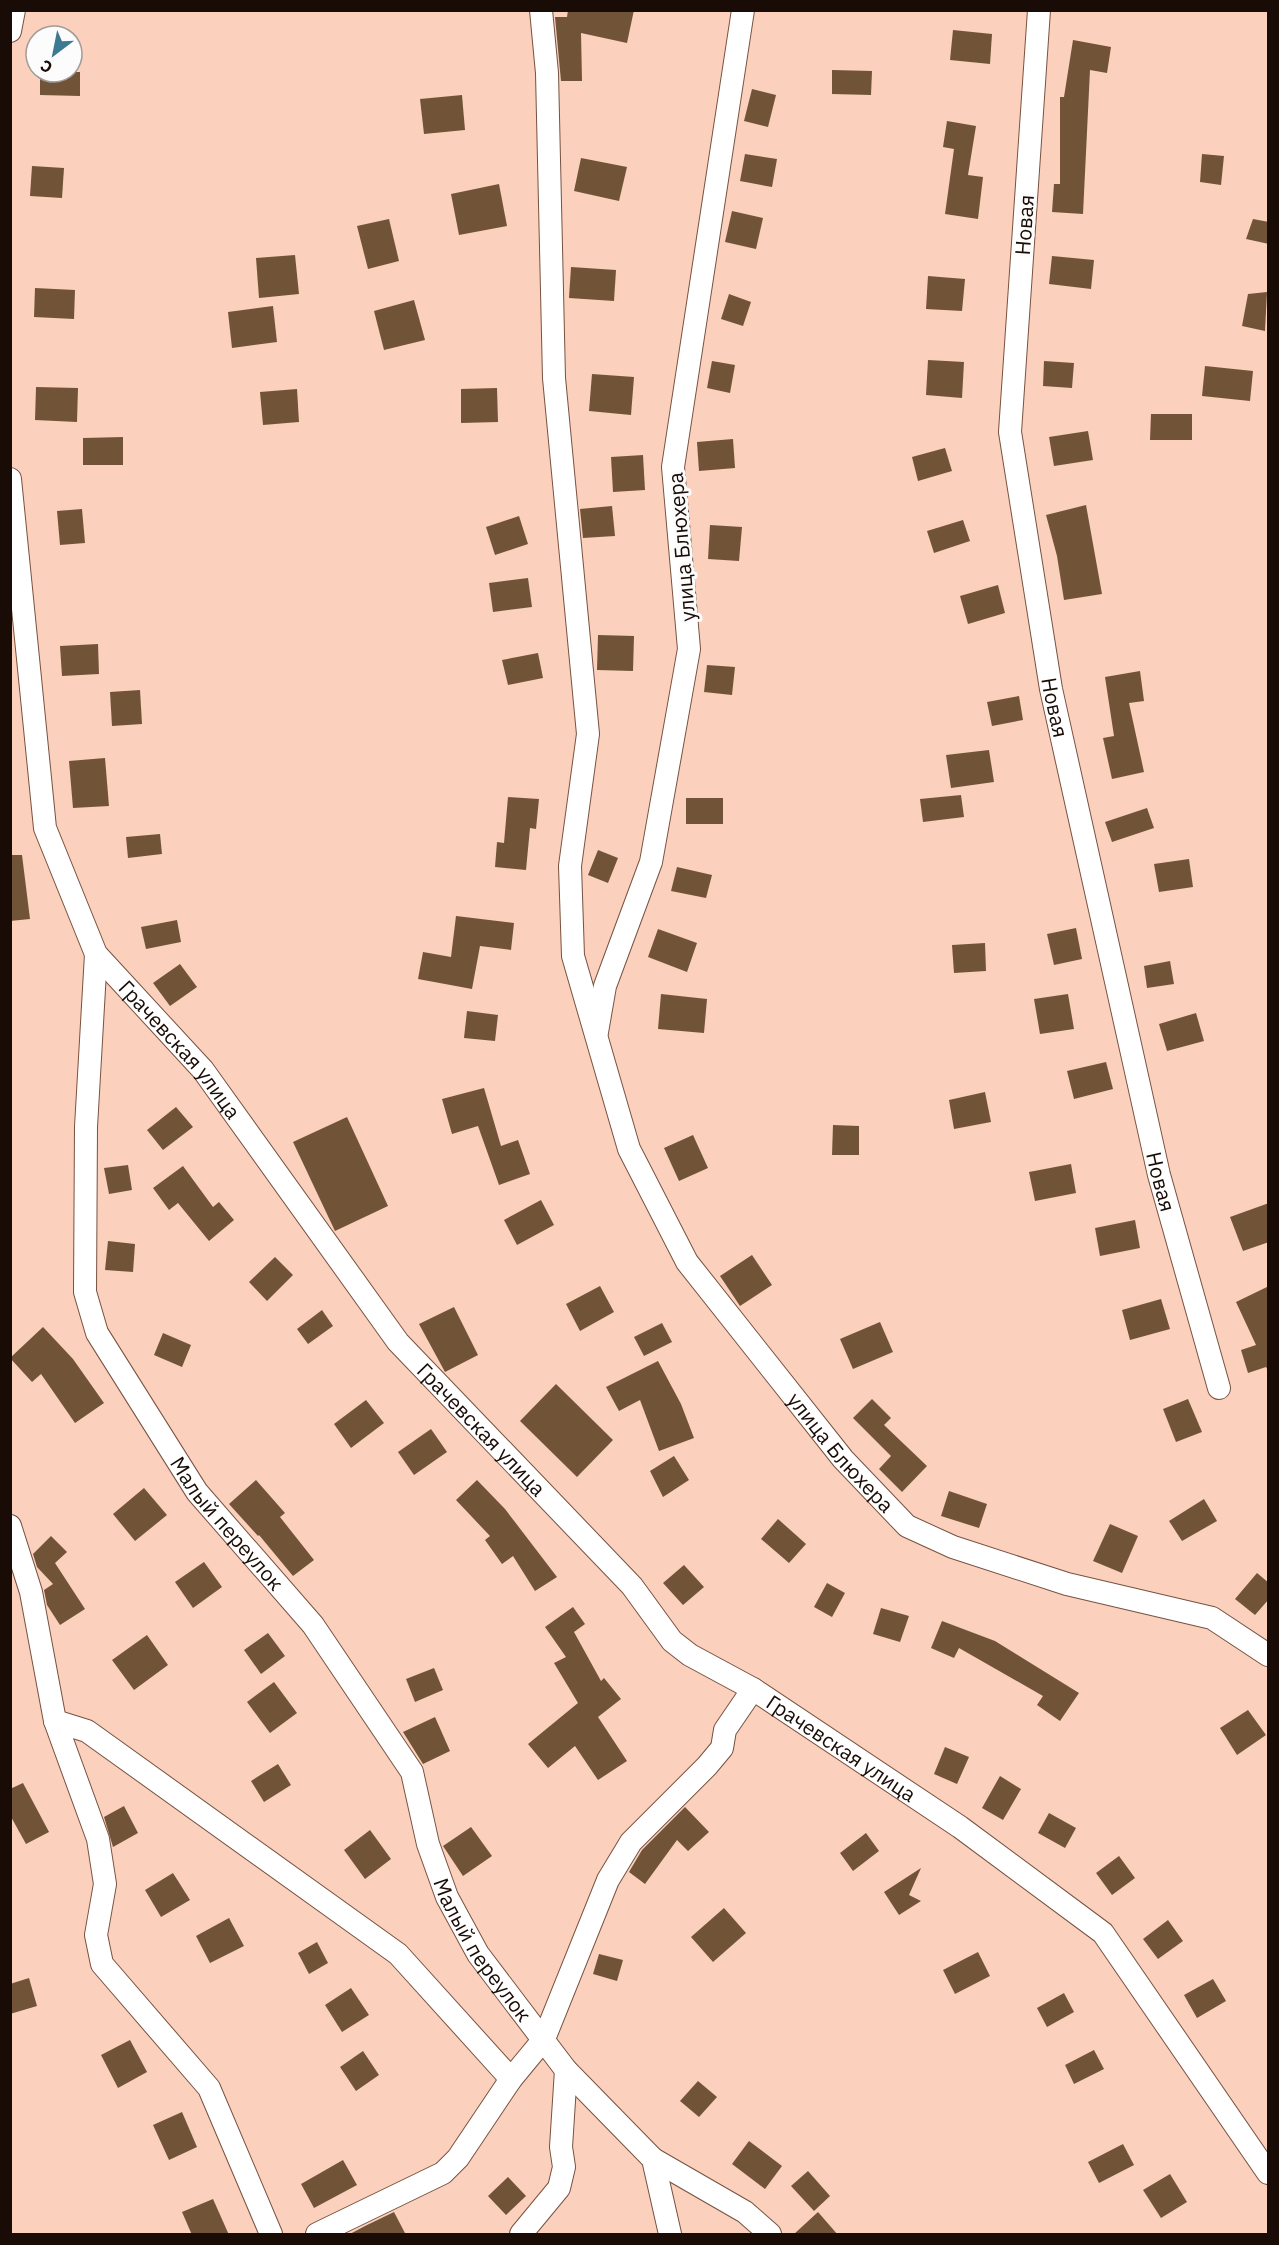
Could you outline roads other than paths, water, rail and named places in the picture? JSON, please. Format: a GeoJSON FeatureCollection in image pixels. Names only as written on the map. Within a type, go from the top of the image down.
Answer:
{"type":"FeatureCollection","features":[{"type":"Feature","properties":{"kind":"street"},"geometry":{"type":"LineString","coordinates":[[10,31],[14,10]]}},
{"type":"Feature","properties":{"kind":"street","name":"улица Блюхера"},"geometry":{"type":"LineString","coordinates":[[541,10],[547,73],[554,378],[588,734],[570,866],[573,956],[629,1149],[687,1262],[843,1458],[907,1526],[953,1547],[1067,1584],[1212,1618],[1269,1655]]}},
{"type":"Feature","properties":{"kind":"street","name":"улица Блюхера"},"geometry":{"type":"LineString","coordinates":[[596,1040],[605,986],[651,862],[689,649],[673,467],[743,10]]}},
{"type":"Feature","properties":{"kind":"street","name":"Новая"},"geometry":{"type":"LineString","coordinates":[[1039,10],[1010,432],[1052,689],[1159,1175],[1219,1388]]}},
{"type":"Feature","properties":{"kind":"street","name":"Грачевская улица"},"geometry":{"type":"LineString","coordinates":[[10,479],[45,828],[96,954],[203,1070],[398,1342],[632,1586],[672,1641],[690,1654],[753,1689],[960,1827],[1103,1933],[1269,2173]]}},
{"type":"Feature","properties":{"kind":"street","name":"Малый переулок"},"geometry":{"type":"LineString","coordinates":[[96,954],[86,1127],[86,1292],[97,1333],[197,1492],[313,1625],[412,1772],[428,1844],[447,1897],[478,1954],[566,2070],[653,2159],[745,2212],[770,2235]]}},
{"type":"Feature","properties":{"kind":"street"},"geometry":{"type":"LineString","coordinates":[[10,1526],[31,1592],[55,1721],[98,1839],[105,1884],[96,1935],[102,1964],[209,2088],[271,2235]]}},
{"type":"Feature","properties":{"kind":"street"},"geometry":{"type":"LineString","coordinates":[[317,2235],[443,2173],[458,2158],[511,2079],[544,2039],[608,1880],[630,1842],[722,1748],[725,1730],[753,1689]]}},
{"type":"Feature","properties":{"kind":"street"},"geometry":{"type":"LineString","coordinates":[[55,1721],[87,1731],[398,1954],[511,2079]]}},
{"type":"Feature","properties":{"kind":"street"},"geometry":{"type":"LineString","coordinates":[[521,2235],[559,2187],[564,2167],[561,2147],[566,2070]]}},
{"type":"Feature","properties":{"kind":"street"},"geometry":{"type":"LineString","coordinates":[[653,2159],[670,2235]]}}]}
